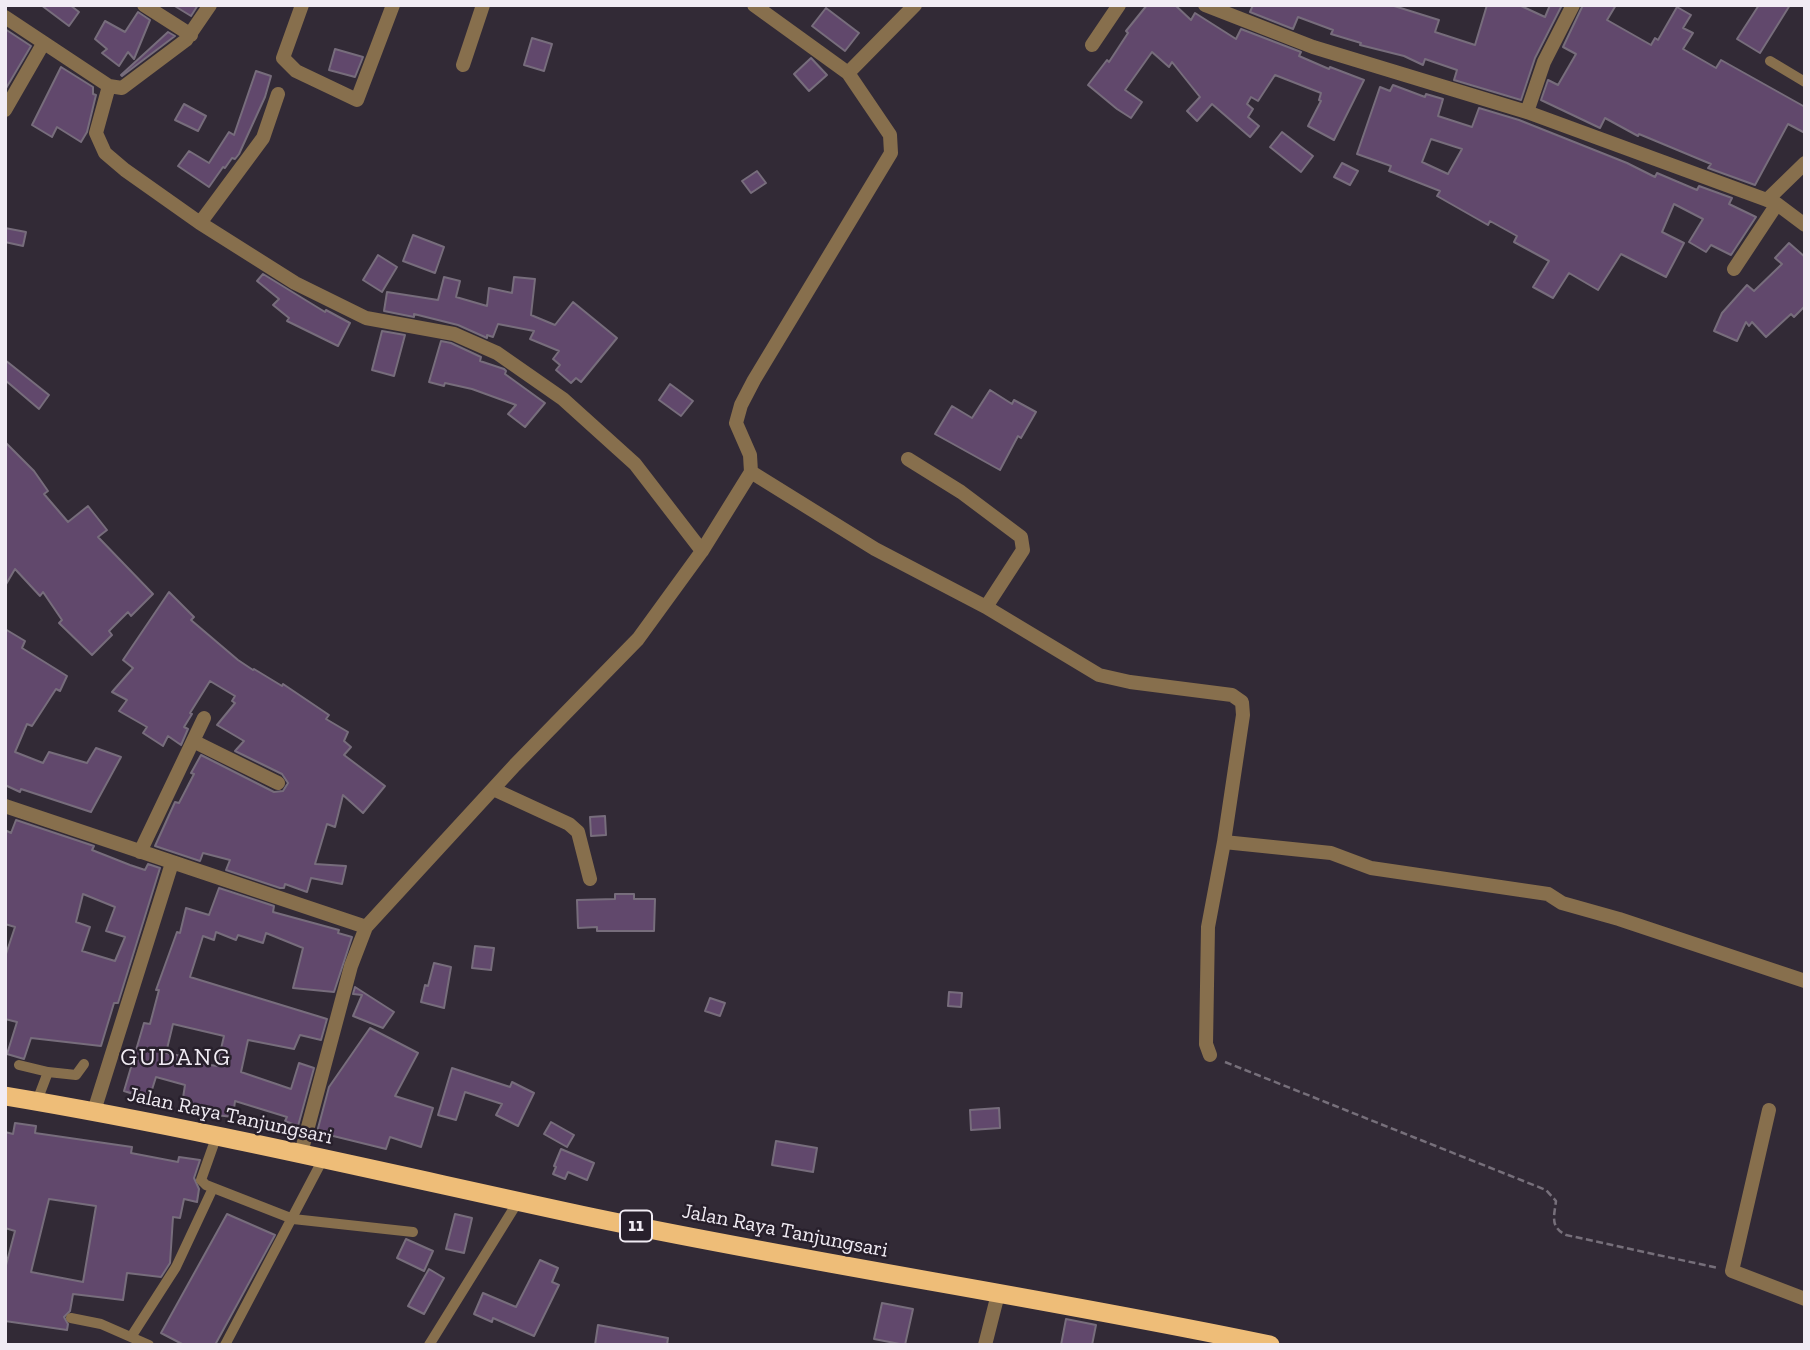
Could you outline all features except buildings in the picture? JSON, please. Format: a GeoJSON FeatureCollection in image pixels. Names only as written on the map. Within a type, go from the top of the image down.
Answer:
{"type":"FeatureCollection","features":[{"type":"Feature","properties":{"kind":"highway","name":"Jalan Raya Tanjungsari"},"geometry":{"type":"LineString","coordinates":[[5,1096],[217,1135],[770,1252],[1270,1345]]}},
{"type":"Feature","properties":{"kind":"street"},"geometry":{"type":"LineString","coordinates":[[144,5],[191,35]]}},
{"type":"Feature","properties":{"kind":"street"},"geometry":{"type":"LineString","coordinates":[[5,17],[109,86],[122,88],[191,35],[210,5]]}},
{"type":"Feature","properties":{"kind":"street"},"geometry":{"type":"LineString","coordinates":[[302,5],[282,58],[296,71],[357,100],[393,5]]}},
{"type":"Feature","properties":{"kind":"street"},"geometry":{"type":"LineString","coordinates":[[463,65],[483,5]]}},
{"type":"Feature","properties":{"kind":"street"},"geometry":{"type":"LineString","coordinates":[[301,1153],[351,966],[366,927],[493,789],[638,639],[702,551],[751,472],[750,455],[736,423],[741,405],[891,153],[890,135],[848,73],[754,5]]}},
{"type":"Feature","properties":{"kind":"street"},"geometry":{"type":"LineString","coordinates":[[848,73],[915,5]]}},
{"type":"Feature","properties":{"kind":"street"},"geometry":{"type":"LineString","coordinates":[[1092,45],[1119,5]]}},
{"type":"Feature","properties":{"kind":"street"},"geometry":{"type":"LineString","coordinates":[[1205,5],[1233,10],[1313,47],[1527,113],[1772,202],[1805,225]]}},
{"type":"Feature","properties":{"kind":"street"},"geometry":{"type":"LineString","coordinates":[[1527,113],[1544,62],[1573,5]]}},
{"type":"Feature","properties":{"kind":"street"},"geometry":{"type":"LineString","coordinates":[[5,110],[43,44]]}},
{"type":"Feature","properties":{"kind":"street"},"geometry":{"type":"LineString","coordinates":[[109,86],[96,133],[105,153],[200,223],[295,283],[366,318],[454,334],[497,353],[563,399],[635,464],[702,551]]}},
{"type":"Feature","properties":{"kind":"street"},"geometry":{"type":"LineString","coordinates":[[200,223],[264,138],[278,94]]}},
{"type":"Feature","properties":{"kind":"street"},"geometry":{"type":"LineString","coordinates":[[1734,269],[1772,202],[1805,163]]}},
{"type":"Feature","properties":{"kind":"street"},"geometry":{"type":"LineString","coordinates":[[908,458],[961,492],[1021,537],[1023,550],[986,607]]}},
{"type":"Feature","properties":{"kind":"street"},"geometry":{"type":"LineString","coordinates":[[751,472],[876,549],[986,607],[1100,675],[1130,682],[1232,695],[1240,699],[1243,705],[1242,723],[1208,927],[1206,1044],[1210,1055]]}},
{"type":"Feature","properties":{"kind":"street"},"geometry":{"type":"LineString","coordinates":[[140,852],[204,718]]}},
{"type":"Feature","properties":{"kind":"street"},"geometry":{"type":"LineString","coordinates":[[193,741],[278,783]]}},
{"type":"Feature","properties":{"kind":"street"},"geometry":{"type":"LineString","coordinates":[[493,789],[569,824],[578,832],[590,879]]}},
{"type":"Feature","properties":{"kind":"street"},"geometry":{"type":"LineString","coordinates":[[5,806],[366,927]]}},
{"type":"Feature","properties":{"kind":"street"},"geometry":{"type":"LineString","coordinates":[[1224,842],[1331,853],[1371,869],[1548,894],[1562,903],[1619,919],[1805,981]]}},
{"type":"Feature","properties":{"kind":"street"},"geometry":{"type":"LineString","coordinates":[[94,1111],[172,863]]}},
{"type":"Feature","properties":{"kind":"street"},"geometry":{"type":"LineString","coordinates":[[1769,1110],[1732,1271],[1805,1299]]}},
{"type":"Feature","properties":{"kind":"street"},"geometry":{"type":"LineString","coordinates":[[985,1345],[998,1294]]}},
{"type":"Feature","properties":{"kind":"lane"},"geometry":{"type":"LineString","coordinates":[[1770,61],[1805,82]]}},
{"type":"Feature","properties":{"kind":"lane"},"geometry":{"type":"LineString","coordinates":[[19,1065],[72,1075],[79,1073],[84,1064]]}},
{"type":"Feature","properties":{"kind":"lane"},"geometry":{"type":"LineString","coordinates":[[37,1101],[48,1072]]}},
{"type":"Feature","properties":{"kind":"lane"},"geometry":{"type":"LineString","coordinates":[[217,1135],[201,1180],[206,1185],[293,1219],[413,1232]]}},
{"type":"Feature","properties":{"kind":"lane"},"geometry":{"type":"LineString","coordinates":[[225,1345],[323,1159]]}},
{"type":"Feature","properties":{"kind":"lane"},"geometry":{"type":"LineString","coordinates":[[131,1337],[176,1267],[213,1188]]}},
{"type":"Feature","properties":{"kind":"lane"},"geometry":{"type":"LineString","coordinates":[[429,1345],[519,1200]]}},
{"type":"Feature","properties":{"kind":"lane"},"geometry":{"type":"LineString","coordinates":[[71,1318],[101,1324],[149,1345]]}},
{"type":"Feature","properties":{"kind":"path"},"geometry":{"type":"LineString","coordinates":[[1210,1055],[1546,1190],[1556,1201],[1553,1223],[1557,1230],[1566,1235],[1732,1271]]}},
{"type":"Feature","properties":{"kind":"district","name":"GUDANG"},"geometry":{"type":"Point","coordinates":[176,1058]}}]}
